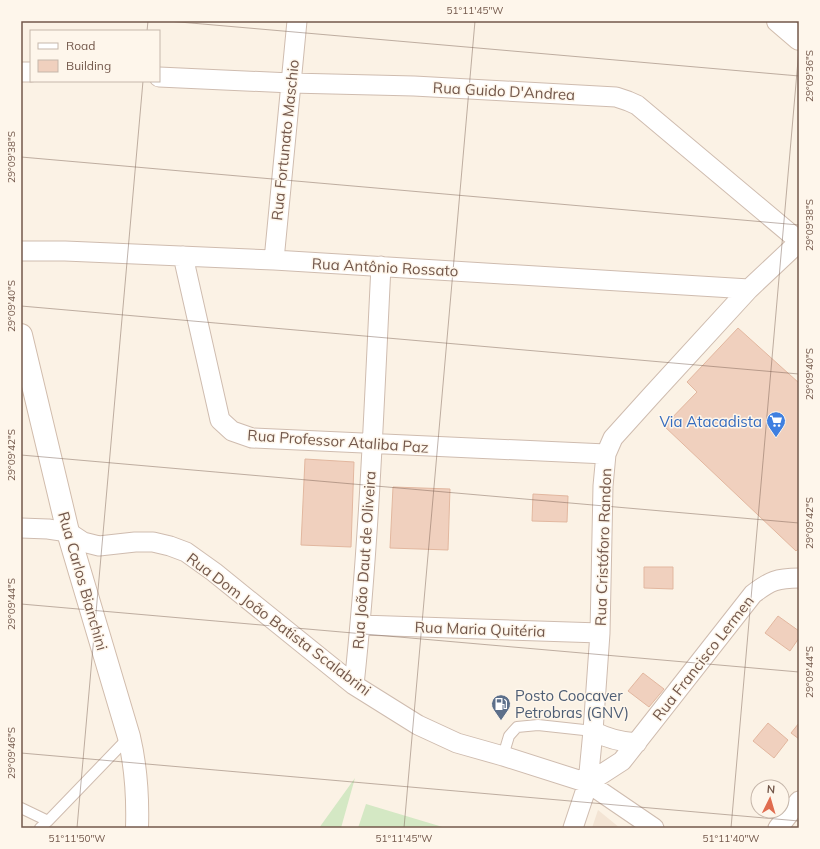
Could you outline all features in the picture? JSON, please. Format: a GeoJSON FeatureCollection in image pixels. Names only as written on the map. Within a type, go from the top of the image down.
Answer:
{"type":"FeatureCollection","features":[{"type":"Feature","properties":{"kind":"main road"},"geometry":{"type":"LineString","coordinates":[[778,21],[799,39]]}},
{"type":"Feature","properties":{"kind":"main road","name":"Rua Carlos Bianchini"},"geometry":{"type":"LineString","coordinates":[[21,335],[68,532],[129,737],[134,761],[138,798],[137,828]]}},
{"type":"Feature","properties":{"kind":"street","name":"Rua Fortunato Maschio"},"geometry":{"type":"LineString","coordinates":[[274,260],[297,21]]}},
{"type":"Feature","properties":{"kind":"street","name":"Rua Guido D'Andrea"},"geometry":{"type":"LineString","coordinates":[[160,78],[445,88],[616,97],[637,106],[799,241]]}},
{"type":"Feature","properties":{"kind":"street","name":"Rua Cristóforo Randon"},"geometry":{"type":"LineString","coordinates":[[573,828],[588,783],[593,731],[600,633],[602,486],[606,454],[613,438],[749,289],[799,241]]}},
{"type":"Feature","properties":{"kind":"street","name":"Rua Antônio Rossato"},"geometry":{"type":"LineString","coordinates":[[21,251],[65,250],[274,260],[749,289]]}},
{"type":"Feature","properties":{"kind":"street","name":"Rua Professor Ataliba Paz"},"geometry":{"type":"LineString","coordinates":[[184,256],[220,420],[232,431],[252,438],[606,454]]}},
{"type":"Feature","properties":{"kind":"street","name":"Rua João Daut de Oliveira"},"geometry":{"type":"LineString","coordinates":[[354,685],[360,625],[372,444],[381,266]]}},
{"type":"Feature","properties":{"kind":"street","name":"Rua Dom João Batista Scalabrini"},"geometry":{"type":"LineString","coordinates":[[21,528],[48,529],[68,532],[83,542],[99,546],[135,542],[153,542],[186,552],[214,572],[354,685],[418,725],[457,743],[588,783],[654,828]]}},
{"type":"Feature","properties":{"kind":"street","name":"Rua Francisco Lermen"},"geometry":{"type":"LineString","coordinates":[[588,783],[622,761],[753,594],[769,582],[785,578],[799,578]]}},
{"type":"Feature","properties":{"kind":"street","name":"Rua Maria Quitéria"},"geometry":{"type":"LineString","coordinates":[[360,625],[600,633]]}},
{"type":"Feature","properties":{"kind":"street"},"geometry":{"type":"LineString","coordinates":[[593,731],[605,738],[616,741],[637,742]]}},
{"type":"Feature","properties":{"kind":"street"},"geometry":{"type":"LineString","coordinates":[[778,828],[799,801]]}},
{"type":"Feature","properties":{"kind":"lane"},"geometry":{"type":"LineString","coordinates":[[503,756],[509,736],[516,727],[538,725],[593,731]]}},
{"type":"Feature","properties":{"kind":"lane"},"geometry":{"type":"LineString","coordinates":[[40,828],[129,737]]}},
{"type":"Feature","properties":{"kind":"lane"},"geometry":{"type":"LineString","coordinates":[[21,808],[48,821]]}},
{"type":"Feature","properties":{"kind":"shaded area"},"geometry":{"type":"Polygon","coordinates":[[[598,810],[620,828],[592,828],[598,810]]]}},
{"type":"Feature","properties":{"kind":"green space"},"geometry":{"type":"Polygon","coordinates":[[[355,778],[341,828],[319,828],[355,778]]]}},
{"type":"Feature","properties":{"kind":"green space"},"geometry":{"type":"Polygon","coordinates":[[[366,804],[446,828],[358,828],[366,804]]]}},
{"type":"Feature","properties":{"kind":"building"},"geometry":{"type":"Polygon","coordinates":[[[738,328],[799,383],[799,548],[796,551],[664,426],[697,392],[687,382],[738,328]]]}},
{"type":"Feature","properties":{"kind":"building"},"geometry":{"type":"Polygon","coordinates":[[[305,459],[354,462],[351,547],[301,545],[305,459]]]}},
{"type":"Feature","properties":{"kind":"building"},"geometry":{"type":"Polygon","coordinates":[[[393,487],[450,489],[448,550],[390,548],[393,487]]]}},
{"type":"Feature","properties":{"kind":"building"},"geometry":{"type":"Polygon","coordinates":[[[533,494],[568,496],[567,522],[532,521],[533,494]]]}},
{"type":"Feature","properties":{"kind":"building"},"geometry":{"type":"Polygon","coordinates":[[[644,567],[673,567],[673,589],[644,588],[644,567]]]}},
{"type":"Feature","properties":{"kind":"building"},"geometry":{"type":"Polygon","coordinates":[[[778,616],[799,631],[799,638],[790,651],[765,633],[778,616]]]}},
{"type":"Feature","properties":{"kind":"building"},"geometry":{"type":"Polygon","coordinates":[[[643,673],[664,689],[649,707],[628,691],[643,673]]]}},
{"type":"Feature","properties":{"kind":"building"},"geometry":{"type":"Polygon","coordinates":[[[768,723],[788,740],[774,758],[753,741],[768,723]]]}},
{"type":"Feature","properties":{"kind":"building"},"geometry":{"type":"Polygon","coordinates":[[[799,723],[799,739],[791,733],[799,723]]]}},
{"type":"Feature","properties":{"kind":"place","name":"Via Atacadista"},"geometry":{"type":"Point","coordinates":[776,438]}},
{"type":"Feature","properties":{"kind":"place","name":"Posto Coocaver Petrobras (GNV)"},"geometry":{"type":"Point","coordinates":[501,721]}}]}
